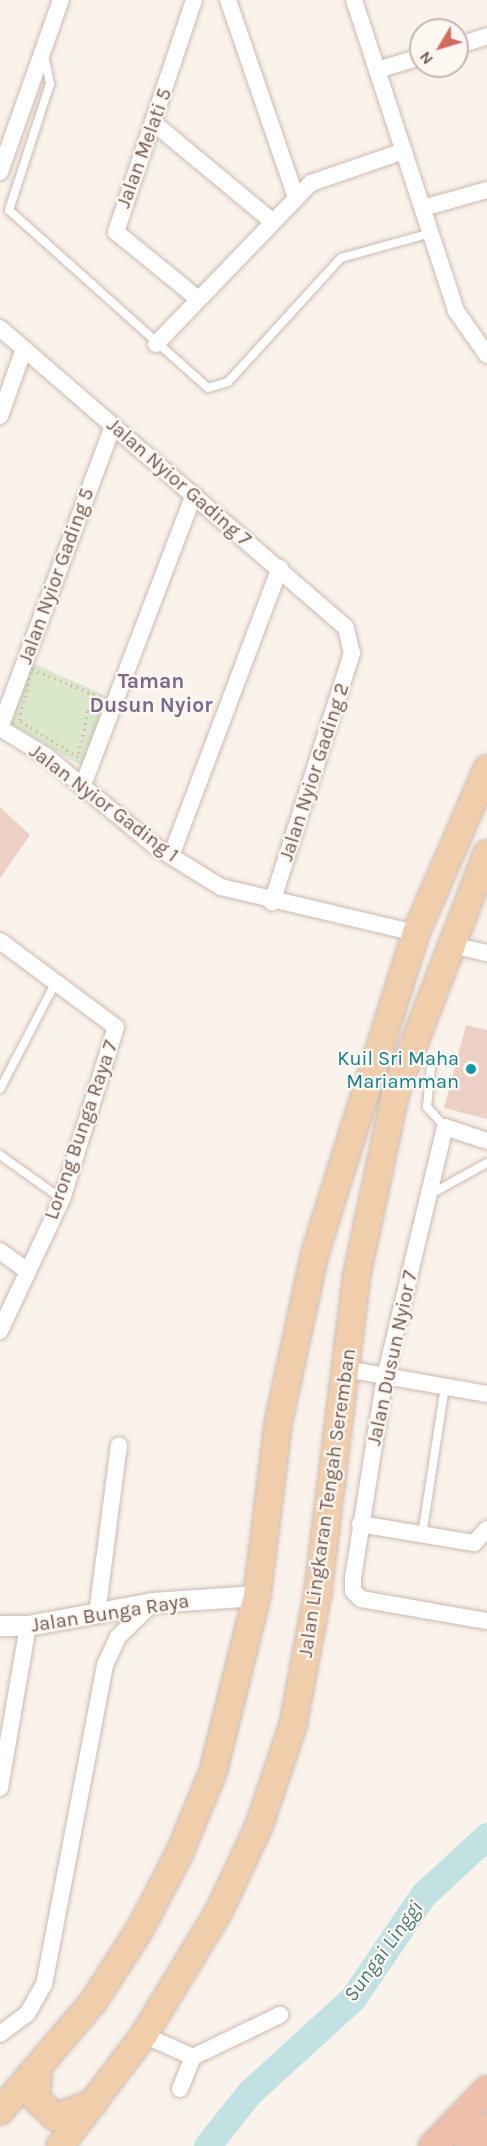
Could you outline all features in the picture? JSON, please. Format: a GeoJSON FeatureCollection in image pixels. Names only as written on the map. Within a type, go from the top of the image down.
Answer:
{"type":"FeatureCollection","features":[{"type":"Feature","properties":{"kind":"highway"},"geometry":{"type":"LineString","coordinates":[[432,2146],[475,2135],[487,2089]]}},
{"type":"Feature","properties":{"kind":"main road"},"geometry":{"type":"LineString","coordinates":[[0,2111],[93,2002],[180,1852],[213,1772],[257,1596],[278,1424],[315,1253],[416,933],[487,769]]}},
{"type":"Feature","properties":{"kind":"main road","name":"Jalan Lingkaran Tengah Seremban"},"geometry":{"type":"LineString","coordinates":[[60,2146],[95,2103],[144,2035],[219,1911],[259,1826],[293,1725],[318,1591],[357,1274],[396,1091],[487,854]]}},
{"type":"Feature","properties":{"kind":"main road"},"geometry":{"type":"LineString","coordinates":[[39,2068],[36,2100],[56,2117],[95,2103]]}},
{"type":"Feature","properties":{"kind":"street"},"geometry":{"type":"LineString","coordinates":[[0,172],[61,0]]}},
{"type":"Feature","properties":{"kind":"street","name":"Jalan Melati 5"},"geometry":{"type":"LineString","coordinates":[[195,0],[155,124],[116,231],[197,298]]}},
{"type":"Feature","properties":{"kind":"street"},"geometry":{"type":"LineString","coordinates":[[228,0],[296,198]]}},
{"type":"Feature","properties":{"kind":"street"},"geometry":{"type":"LineString","coordinates":[[354,0],[456,311],[487,355]]}},
{"type":"Feature","properties":{"kind":"street"},"geometry":{"type":"LineString","coordinates":[[469,42],[487,36]]}},
{"type":"Feature","properties":{"kind":"street"},"geometry":{"type":"LineString","coordinates":[[377,70],[409,61]]}},
{"type":"Feature","properties":{"kind":"street"},"geometry":{"type":"LineString","coordinates":[[155,124],[273,222]]}},
{"type":"Feature","properties":{"kind":"street"},"geometry":{"type":"LineString","coordinates":[[156,344],[197,298],[311,183],[404,152]]}},
{"type":"Feature","properties":{"kind":"street"},"geometry":{"type":"LineString","coordinates":[[423,208],[487,190]]}},
{"type":"Feature","properties":{"kind":"street","name":"Jalan Nyior Gading 7"},"geometry":{"type":"LineString","coordinates":[[0,328],[280,568],[346,628],[352,641]]}},
{"type":"Feature","properties":{"kind":"street"},"geometry":{"type":"LineString","coordinates":[[0,416],[24,349]]}},
{"type":"Feature","properties":{"kind":"street","name":"Jalan Nyior Gading 5"},"geometry":{"type":"LineString","coordinates":[[0,728],[113,425]]}},
{"type":"Feature","properties":{"kind":"street"},"geometry":{"type":"LineString","coordinates":[[83,785],[194,495]]}},
{"type":"Feature","properties":{"kind":"street"},"geometry":{"type":"LineString","coordinates":[[171,856],[280,568]]}},
{"type":"Feature","properties":{"kind":"street","name":"Jalan Nyior Gading 2"},"geometry":{"type":"LineString","coordinates":[[272,902],[352,641]]}},
{"type":"Feature","properties":{"kind":"street","name":"Jalan Nyior Gading 1"},"geometry":{"type":"LineString","coordinates":[[0,728],[83,785],[171,856],[221,887],[272,902],[416,933]]}},
{"type":"Feature","properties":{"kind":"street","name":"Lorong Bunga Raya 7"},"geometry":{"type":"LineString","coordinates":[[0,941],[116,1027],[62,1199],[0,1332]]}},
{"type":"Feature","properties":{"kind":"street"},"geometry":{"type":"LineString","coordinates":[[452,945],[487,953]]}},
{"type":"Feature","properties":{"kind":"street"},"geometry":{"type":"LineString","coordinates":[[445,1127],[487,1141]]}},
{"type":"Feature","properties":{"kind":"street","name":"Jalan Dusun Nyior 7"},"geometry":{"type":"LineString","coordinates":[[445,1127],[385,1376],[360,1524],[353,1591],[361,1599],[487,1621]]}},
{"type":"Feature","properties":{"kind":"street"},"geometry":{"type":"LineString","coordinates":[[0,1251],[28,1271]]}},
{"type":"Feature","properties":{"kind":"street"},"geometry":{"type":"LineString","coordinates":[[346,1369],[487,1394]]}},
{"type":"Feature","properties":{"kind":"street"},"geometry":{"type":"LineString","coordinates":[[97,1614],[119,1444]]}},
{"type":"Feature","properties":{"kind":"street"},"geometry":{"type":"LineString","coordinates":[[360,1524],[474,1543],[487,1530]]}},
{"type":"Feature","properties":{"kind":"street","name":"Jalan Bunga Raya"},"geometry":{"type":"LineString","coordinates":[[0,1626],[28,1626],[153,1603],[257,1596]]}},
{"type":"Feature","properties":{"kind":"street"},"geometry":{"type":"LineString","coordinates":[[0,2034],[27,2014],[44,1986],[105,1665],[118,1637],[153,1603]]}},
{"type":"Feature","properties":{"kind":"street"},"geometry":{"type":"LineString","coordinates":[[0,1788],[6,1718],[28,1626]]}},
{"type":"Feature","properties":{"kind":"street"},"geometry":{"type":"LineString","coordinates":[[180,2089],[193,2057],[280,2015]]}},
{"type":"Feature","properties":{"kind":"street"},"geometry":{"type":"LineString","coordinates":[[144,2035],[193,2057]]}},
{"type":"Feature","properties":{"kind":"lane"},"geometry":{"type":"LineString","coordinates":[[43,52],[50,84],[9,210],[198,381],[217,388],[341,258],[431,233]]}},
{"type":"Feature","properties":{"kind":"lane"},"geometry":{"type":"LineString","coordinates":[[0,1089],[56,982]]}},
{"type":"Feature","properties":{"kind":"lane"},"geometry":{"type":"LineString","coordinates":[[431,1067],[427,1107],[445,1127]]}},
{"type":"Feature","properties":{"kind":"lane"},"geometry":{"type":"LineString","coordinates":[[0,1155],[62,1199]]}},
{"type":"Feature","properties":{"kind":"lane"},"geometry":{"type":"LineString","coordinates":[[428,1196],[487,1163]]}},
{"type":"Feature","properties":{"kind":"lane"},"geometry":{"type":"LineString","coordinates":[[422,1535],[445,1387]]}},
{"type":"Feature","properties":{"kind":"path"},"geometry":{"type":"LineString","coordinates":[[32,669],[101,697],[88,711],[78,757],[19,720],[32,669]]}},
{"type":"Feature","properties":{"kind":"green space"},"geometry":{"type":"Polygon","coordinates":[[[30,662],[109,697],[83,767],[7,721],[30,662]]]}},
{"type":"Feature","properties":{"kind":"building"},"geometry":{"type":"Polygon","coordinates":[[[0,807],[30,835],[0,878],[0,807]]]}},
{"type":"Feature","properties":{"kind":"building","name":"Kuil Sri Maha Mariamman"},"geometry":{"type":"Polygon","coordinates":[[[466,1025],[487,1030],[487,1119],[444,1108],[466,1025]]]}},
{"type":"Feature","properties":{"kind":"waterway","name":"Sungai Linggi"},"geometry":{"type":"LineString","coordinates":[[207,2146],[249,2093],[353,1998],[423,1895],[487,1836]]}},
{"type":"Feature","properties":{"kind":"place","name":"Kuil Sri Maha Mariamman"},"geometry":{"type":"Point","coordinates":[471,1069]}},
{"type":"Feature","properties":{"kind":"district","name":"Taman Dusun Nyior"},"geometry":{"type":"Point","coordinates":[151,693]}}]}
